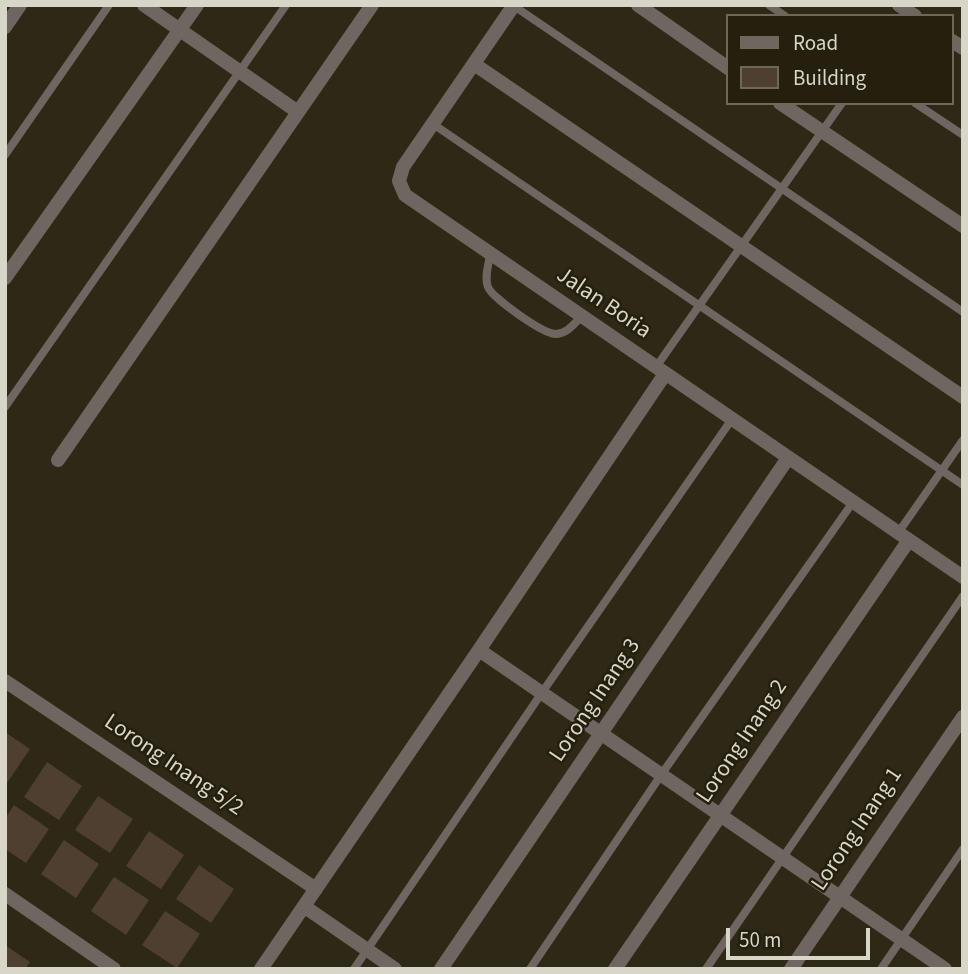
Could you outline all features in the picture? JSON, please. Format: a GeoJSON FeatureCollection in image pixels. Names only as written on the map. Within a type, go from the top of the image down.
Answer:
{"type":"FeatureCollection","features":[{"type":"Feature","properties":{"kind":"street"},"geometry":{"type":"LineString","coordinates":[[5,27],[20,5]]}},
{"type":"Feature","properties":{"kind":"street"},"geometry":{"type":"LineString","coordinates":[[144,5],[298,112]]}},
{"type":"Feature","properties":{"kind":"street"},"geometry":{"type":"LineString","coordinates":[[5,278],[197,5]]}},
{"type":"Feature","properties":{"kind":"street"},"geometry":{"type":"LineString","coordinates":[[58,460],[372,5]]}},
{"type":"Feature","properties":{"kind":"street"},"geometry":{"type":"LineString","coordinates":[[638,5],[726,67]]}},
{"type":"Feature","properties":{"kind":"street","name":"Jalan Boria"},"geometry":{"type":"LineString","coordinates":[[514,6],[403,167],[399,181],[405,195],[963,577]]}},
{"type":"Feature","properties":{"kind":"street"},"geometry":{"type":"LineString","coordinates":[[474,64],[963,397]]}},
{"type":"Feature","properties":{"kind":"street"},"geometry":{"type":"LineString","coordinates":[[783,105],[963,226]]}},
{"type":"Feature","properties":{"kind":"street"},"geometry":{"type":"LineString","coordinates":[[261,969],[479,650],[660,370]]}},
{"type":"Feature","properties":{"kind":"street","name":"Lorong Inang 3"},"geometry":{"type":"LineString","coordinates":[[441,969],[788,458]]}},
{"type":"Feature","properties":{"kind":"street","name":"Lorong Inang 2"},"geometry":{"type":"LineString","coordinates":[[615,969],[721,815],[903,537]]}},
{"type":"Feature","properties":{"kind":"street"},"geometry":{"type":"LineString","coordinates":[[479,650],[945,969]]}},
{"type":"Feature","properties":{"kind":"street","name":"Lorong Inang 5/2"},"geometry":{"type":"LineString","coordinates":[[5,681],[316,889]]}},
{"type":"Feature","properties":{"kind":"street","name":"Lorong Inang 1"},"geometry":{"type":"LineString","coordinates":[[791,969],[963,717]]}},
{"type":"Feature","properties":{"kind":"street"},"geometry":{"type":"LineString","coordinates":[[5,894],[114,969]]}},
{"type":"Feature","properties":{"kind":"street"},"geometry":{"type":"LineString","coordinates":[[304,907],[396,969]]}},
{"type":"Feature","properties":{"kind":"lane"},"geometry":{"type":"LineString","coordinates":[[5,155],[109,5]]}},
{"type":"Feature","properties":{"kind":"lane"},"geometry":{"type":"LineString","coordinates":[[5,407],[286,5]]}},
{"type":"Feature","properties":{"kind":"lane"},"geometry":{"type":"LineString","coordinates":[[514,6],[963,312]]}},
{"type":"Feature","properties":{"kind":"lane"},"geometry":{"type":"LineString","coordinates":[[660,370],[700,305],[841,105]]}},
{"type":"Feature","properties":{"kind":"lane"},"geometry":{"type":"LineString","coordinates":[[918,105],[963,135]]}},
{"type":"Feature","properties":{"kind":"lane"},"geometry":{"type":"LineString","coordinates":[[433,124],[963,485]]}},
{"type":"Feature","properties":{"kind":"lane"},"geometry":{"type":"LineString","coordinates":[[490,254],[486,282],[491,293],[536,326],[552,334],[566,332],[582,316]]}},
{"type":"Feature","properties":{"kind":"lane"},"geometry":{"type":"LineString","coordinates":[[354,969],[732,419]]}},
{"type":"Feature","properties":{"kind":"lane"},"geometry":{"type":"LineString","coordinates":[[903,537],[963,440]]}},
{"type":"Feature","properties":{"kind":"lane"},"geometry":{"type":"LineString","coordinates":[[530,969],[661,775],[853,502]]}},
{"type":"Feature","properties":{"kind":"lane"},"geometry":{"type":"LineString","coordinates":[[706,969],[963,596]]}},
{"type":"Feature","properties":{"kind":"lane"},"geometry":{"type":"LineString","coordinates":[[881,969],[963,849]]}},
{"type":"Feature","properties":{"kind":"building"},"geometry":{"type":"Polygon","coordinates":[[[5,732],[30,749],[7,783],[5,782],[5,732]]]}},
{"type":"Feature","properties":{"kind":"building"},"geometry":{"type":"Polygon","coordinates":[[[47,762],[82,786],[59,820],[24,797],[47,762]]]}},
{"type":"Feature","properties":{"kind":"building"},"geometry":{"type":"Polygon","coordinates":[[[98,796],[133,819],[110,853],[75,830],[98,796]]]}},
{"type":"Feature","properties":{"kind":"building"},"geometry":{"type":"Polygon","coordinates":[[[14,805],[49,829],[26,863],[5,849],[5,819],[14,805]]]}},
{"type":"Feature","properties":{"kind":"building"},"geometry":{"type":"Polygon","coordinates":[[[149,831],[184,855],[161,889],[126,866],[149,831]]]}},
{"type":"Feature","properties":{"kind":"building"},"geometry":{"type":"Polygon","coordinates":[[[64,840],[99,864],[76,898],[41,874],[64,840]]]}},
{"type":"Feature","properties":{"kind":"building"},"geometry":{"type":"Polygon","coordinates":[[[199,865],[234,889],[211,923],[176,899],[199,865]]]}},
{"type":"Feature","properties":{"kind":"building"},"geometry":{"type":"Polygon","coordinates":[[[114,877],[149,900],[126,935],[91,911],[114,877]]]}},
{"type":"Feature","properties":{"kind":"building"},"geometry":{"type":"Polygon","coordinates":[[[165,911],[200,934],[177,968],[142,945],[165,911]]]}},
{"type":"Feature","properties":{"kind":"building"},"geometry":{"type":"Polygon","coordinates":[[[5,945],[30,962],[25,969],[5,969],[5,945]]]}}]}
